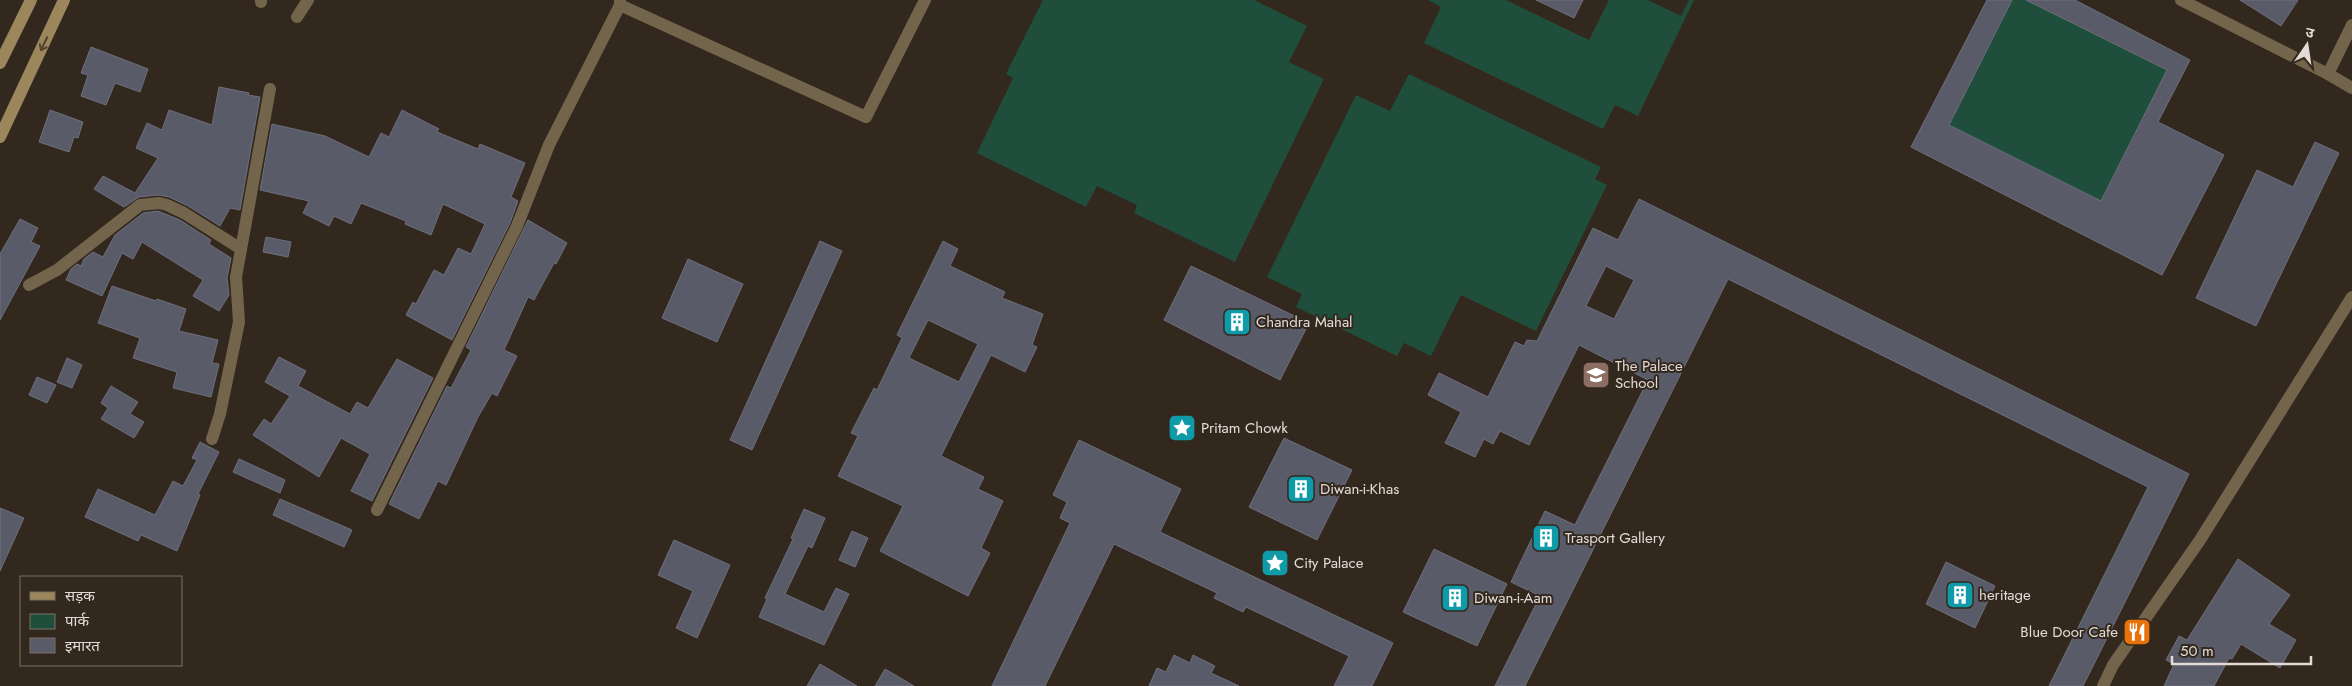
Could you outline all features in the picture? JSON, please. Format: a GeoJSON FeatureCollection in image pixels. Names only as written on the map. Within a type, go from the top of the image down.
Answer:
{"type":"FeatureCollection","features":[{"type":"Feature","properties":{"kind":"main road"},"geometry":{"type":"LineString","coordinates":[[0,63],[32,0]]}},
{"type":"Feature","properties":{"kind":"main road"},"geometry":{"type":"LineString","coordinates":[[0,137],[64,0]]}},
{"type":"Feature","properties":{"kind":"street"},"geometry":{"type":"LineString","coordinates":[[297,17],[308,0]]}},
{"type":"Feature","properties":{"kind":"street"},"geometry":{"type":"LineString","coordinates":[[377,510],[517,226],[549,145],[620,3],[866,117],[925,0]]}},
{"type":"Feature","properties":{"kind":"street"},"geometry":{"type":"LineString","coordinates":[[2180,0],[2200,4],[2352,88]]}},
{"type":"Feature","properties":{"kind":"street"},"geometry":{"type":"LineString","coordinates":[[2328,74],[2352,25]]}},
{"type":"Feature","properties":{"kind":"street"},"geometry":{"type":"LineString","coordinates":[[212,439],[220,414],[239,322],[236,277],[270,89]]}},
{"type":"Feature","properties":{"kind":"street"},"geometry":{"type":"LineString","coordinates":[[29,285],[57,270],[134,208],[149,203],[167,205],[184,213],[240,249]]}},
{"type":"Feature","properties":{"kind":"street"},"geometry":{"type":"LineString","coordinates":[[2103,686],[2113,664],[2200,540],[2352,296]]}},
{"type":"Feature","properties":{"kind":"green space"},"geometry":{"type":"Polygon","coordinates":[[[1043,0],[1254,0],[1307,26],[1289,62],[1324,79],[1235,262],[1134,213],[1137,205],[1097,186],[1086,207],[977,153],[1013,78],[1006,74],[1043,0]]]}},
{"type":"Feature","properties":{"kind":"green space"},"geometry":{"type":"Polygon","coordinates":[[[1428,0],[1506,0],[1589,40],[1609,0],[1648,0],[1681,16],[1689,0],[1694,0],[1638,116],[1615,105],[1603,129],[1424,43],[1441,7],[1428,0]]]}},
{"type":"Feature","properties":{"kind":"green space"},"geometry":{"type":"Polygon","coordinates":[[[2012,0],[2026,0],[2167,70],[2101,201],[1949,125],[2012,0]]]}},
{"type":"Feature","properties":{"kind":"green space"},"geometry":{"type":"Polygon","coordinates":[[[1409,74],[1601,167],[1595,179],[1607,185],[1536,331],[1461,295],[1431,356],[1404,343],[1397,356],[1296,307],[1302,294],[1267,277],[1356,95],[1390,111],[1409,74]]]}},
{"type":"Feature","properties":{"kind":"building"},"geometry":{"type":"Polygon","coordinates":[[[1536,0],[1583,0],[1574,18],[1536,0]]]}},
{"type":"Feature","properties":{"kind":"building"},"geometry":{"type":"Polygon","coordinates":[[[1987,0],[2012,0],[1949,125],[2101,201],[2167,70],[2026,0],[2075,0],[2190,60],[2158,122],[2224,155],[2162,275],[1911,147],[1987,0]]]}},
{"type":"Feature","properties":{"kind":"building"},"geometry":{"type":"Polygon","coordinates":[[[2240,0],[2298,0],[2281,26],[2240,0]]]}},
{"type":"Feature","properties":{"kind":"building"},"geometry":{"type":"Polygon","coordinates":[[[91,47],[148,69],[140,92],[115,83],[106,105],[81,96],[88,75],[81,73],[91,47]]]}},
{"type":"Feature","properties":{"kind":"building"},"geometry":{"type":"Polygon","coordinates":[[[219,87],[260,97],[240,210],[230,208],[220,226],[188,206],[169,197],[158,195],[139,197],[124,207],[94,189],[103,176],[135,193],[158,158],[136,148],[147,123],[162,130],[169,110],[212,125],[219,87]]]}},
{"type":"Feature","properties":{"kind":"building"},"geometry":{"type":"Polygon","coordinates":[[[50,110],[83,122],[78,138],[74,137],[69,152],[39,142],[50,110]]]}},
{"type":"Feature","properties":{"kind":"building"},"geometry":{"type":"Polygon","coordinates":[[[402,110],[439,129],[437,132],[478,149],[480,144],[525,163],[511,197],[518,201],[510,223],[452,340],[406,315],[413,302],[416,304],[434,270],[444,275],[458,248],[471,254],[485,224],[443,204],[431,235],[405,224],[406,221],[361,203],[351,224],[334,216],[329,226],[303,213],[309,201],[260,190],[272,124],[325,136],[369,157],[381,133],[389,137],[402,110]]]}},
{"type":"Feature","properties":{"kind":"building"},"geometry":{"type":"Polygon","coordinates":[[[2315,142],[2339,153],[2256,326],[2196,298],[2257,170],[2293,187],[2315,142]]]}},
{"type":"Feature","properties":{"kind":"building"},"geometry":{"type":"Polygon","coordinates":[[[1639,199],[2189,474],[2083,686],[2049,686],[2148,487],[1728,279],[1525,686],[1495,686],[1540,596],[1511,582],[1545,511],[1575,525],[1648,380],[1579,345],[1529,445],[1500,431],[1493,444],[1484,439],[1475,457],[1445,443],[1461,412],[1428,395],[1439,373],[1488,397],[1515,342],[1524,346],[1527,340],[1537,341],[1593,228],[1618,240],[1639,199]],[[1606,266],[1586,306],[1614,319],[1634,280],[1606,266]]]}},
{"type":"Feature","properties":{"kind":"building"},"geometry":{"type":"Polygon","coordinates":[[[158,211],[180,220],[211,240],[209,244],[231,258],[227,278],[229,295],[219,311],[193,296],[203,280],[142,242],[133,259],[122,253],[102,296],[66,280],[71,269],[77,264],[81,266],[84,259],[93,252],[103,257],[115,235],[143,213],[158,211]]]}},
{"type":"Feature","properties":{"kind":"building"},"geometry":{"type":"Polygon","coordinates":[[[20,219],[38,228],[31,242],[40,246],[0,320],[0,254],[20,219]]]}},
{"type":"Feature","properties":{"kind":"building"},"geometry":{"type":"Polygon","coordinates":[[[528,220],[567,243],[534,300],[528,297],[504,350],[517,356],[497,396],[492,393],[478,417],[446,485],[438,481],[419,519],[389,504],[447,386],[451,388],[471,350],[466,347],[528,220]]]}},
{"type":"Feature","properties":{"kind":"building"},"geometry":{"type":"Polygon","coordinates":[[[266,237],[291,242],[288,257],[263,252],[266,237]]]}},
{"type":"Feature","properties":{"kind":"building"},"geometry":{"type":"Polygon","coordinates":[[[820,241],[842,251],[752,450],[730,440],[820,241]]]}},
{"type":"Feature","properties":{"kind":"building"},"geometry":{"type":"Polygon","coordinates":[[[943,241],[958,249],[950,266],[1005,292],[1002,298],[1043,314],[1032,345],[1037,347],[1025,372],[991,355],[941,456],[984,477],[978,489],[1003,501],[981,548],[990,553],[968,596],[880,551],[903,506],[838,476],[858,436],[851,433],[874,388],[877,390],[902,338],[897,335],[943,241]],[[928,320],[909,358],[959,382],[978,344],[928,320]]]}},
{"type":"Feature","properties":{"kind":"building"},"geometry":{"type":"Polygon","coordinates":[[[688,259],[743,284],[717,342],[662,318],[688,259]]]}},
{"type":"Feature","properties":{"kind":"building","name":"Chandra Mahal"},"geometry":{"type":"Polygon","coordinates":[[[1191,266],[1309,323],[1280,380],[1164,320],[1191,266]]]}},
{"type":"Feature","properties":{"kind":"building"},"geometry":{"type":"Polygon","coordinates":[[[112,286],[186,309],[179,331],[218,340],[212,363],[219,364],[211,397],[173,388],[177,372],[133,358],[140,338],[98,323],[112,286]]]}},
{"type":"Feature","properties":{"kind":"building"},"geometry":{"type":"Polygon","coordinates":[[[279,357],[306,371],[298,386],[350,414],[357,402],[368,408],[397,359],[433,378],[372,501],[351,491],[370,454],[341,438],[319,477],[253,435],[264,419],[271,424],[290,396],[265,382],[279,357]]]}},
{"type":"Feature","properties":{"kind":"building"},"geometry":{"type":"Polygon","coordinates":[[[67,358],[82,365],[72,388],[57,382],[67,358]]]}},
{"type":"Feature","properties":{"kind":"building"},"geometry":{"type":"Polygon","coordinates":[[[37,377],[56,385],[47,403],[29,395],[37,377]]]}},
{"type":"Feature","properties":{"kind":"building"},"geometry":{"type":"Polygon","coordinates":[[[111,386],[138,402],[130,414],[144,422],[134,438],[101,419],[108,408],[101,403],[111,386]]]}},
{"type":"Feature","properties":{"kind":"building","name":"Diwan-i-Khas"},"geometry":{"type":"Polygon","coordinates":[[[1284,438],[1352,470],[1317,540],[1249,507],[1284,438]]]}},
{"type":"Feature","properties":{"kind":"building"},"geometry":{"type":"Polygon","coordinates":[[[1079,440],[1181,489],[1160,532],[1393,643],[1372,686],[1334,686],[1349,656],[1246,607],[1243,612],[1214,598],[1217,593],[1114,544],[1045,686],[992,686],[1070,523],[1060,518],[1067,502],[1053,495],[1079,440]]]}},
{"type":"Feature","properties":{"kind":"building"},"geometry":{"type":"Polygon","coordinates":[[[200,442],[219,452],[198,494],[200,495],[177,551],[141,535],[138,541],[85,517],[98,489],[155,515],[173,481],[183,486],[197,460],[192,458],[200,442]]]}},
{"type":"Feature","properties":{"kind":"building"},"geometry":{"type":"Polygon","coordinates":[[[239,459],[285,480],[280,493],[233,472],[239,459]]]}},
{"type":"Feature","properties":{"kind":"building"},"geometry":{"type":"Polygon","coordinates":[[[280,499],[352,530],[344,547],[273,515],[280,499]]]}},
{"type":"Feature","properties":{"kind":"building"},"geometry":{"type":"Polygon","coordinates":[[[0,508],[24,518],[0,571],[0,508]]]}},
{"type":"Feature","properties":{"kind":"building"},"geometry":{"type":"Polygon","coordinates":[[[804,509],[825,518],[812,548],[808,546],[785,594],[824,612],[836,588],[849,594],[824,645],[759,617],[767,599],[765,598],[793,539],[791,538],[804,509]]]}},
{"type":"Feature","properties":{"kind":"building"},"geometry":{"type":"Polygon","coordinates":[[[852,531],[868,538],[855,567],[839,560],[852,531]]]}},
{"type":"Feature","properties":{"kind":"building"},"geometry":{"type":"Polygon","coordinates":[[[674,540],[730,565],[697,638],[676,628],[693,591],[658,575],[674,540]]]}},
{"type":"Feature","properties":{"kind":"building","name":"Diwan-i-Aam"},"geometry":{"type":"Polygon","coordinates":[[[1434,549],[1507,584],[1477,646],[1403,612],[1434,549]]]}},
{"type":"Feature","properties":{"kind":"building"},"geometry":{"type":"Polygon","coordinates":[[[2238,559],[2290,595],[2269,624],[2296,640],[2280,668],[2241,644],[2232,659],[2229,658],[2214,686],[2164,686],[2174,664],[2166,660],[2179,636],[2187,640],[2238,559]]]}},
{"type":"Feature","properties":{"kind":"building","name":"heritage"},"geometry":{"type":"Polygon","coordinates":[[[1946,562],[1995,586],[1975,628],[1926,604],[1946,562]]]}},
{"type":"Feature","properties":{"kind":"building"},"geometry":{"type":"Polygon","coordinates":[[[1174,655],[1190,663],[1193,655],[1215,666],[1211,673],[1239,686],[1149,686],[1157,668],[1166,672],[1174,655]]]}},
{"type":"Feature","properties":{"kind":"building"},"geometry":{"type":"Polygon","coordinates":[[[820,664],[857,686],[807,686],[820,664]]]}},
{"type":"Feature","properties":{"kind":"building"},"geometry":{"type":"Polygon","coordinates":[[[885,669],[914,686],[875,686],[885,669]]]}},
{"type":"Feature","properties":{"kind":"place","name":"Chandra Mahal"},"geometry":{"type":"Point","coordinates":[1237,322]}},
{"type":"Feature","properties":{"kind":"place","name":"The Palace School"},"geometry":{"type":"Point","coordinates":[1596,375]}},
{"type":"Feature","properties":{"kind":"place","name":"Pritam Chowk"},"geometry":{"type":"Point","coordinates":[1182,428]}},
{"type":"Feature","properties":{"kind":"place","name":"Diwan-i-Khas"},"geometry":{"type":"Point","coordinates":[1301,489]}},
{"type":"Feature","properties":{"kind":"place","name":"Trasport Gallery"},"geometry":{"type":"Point","coordinates":[1546,538]}},
{"type":"Feature","properties":{"kind":"place","name":"City Palace"},"geometry":{"type":"Point","coordinates":[1275,563]}},
{"type":"Feature","properties":{"kind":"place","name":"heritage"},"geometry":{"type":"Point","coordinates":[1960,595]}},
{"type":"Feature","properties":{"kind":"place","name":"Diwan-i-Aam"},"geometry":{"type":"Point","coordinates":[1455,598]}},
{"type":"Feature","properties":{"kind":"place","name":"Blue Door Cafe"},"geometry":{"type":"Point","coordinates":[2137,632]}}]}
